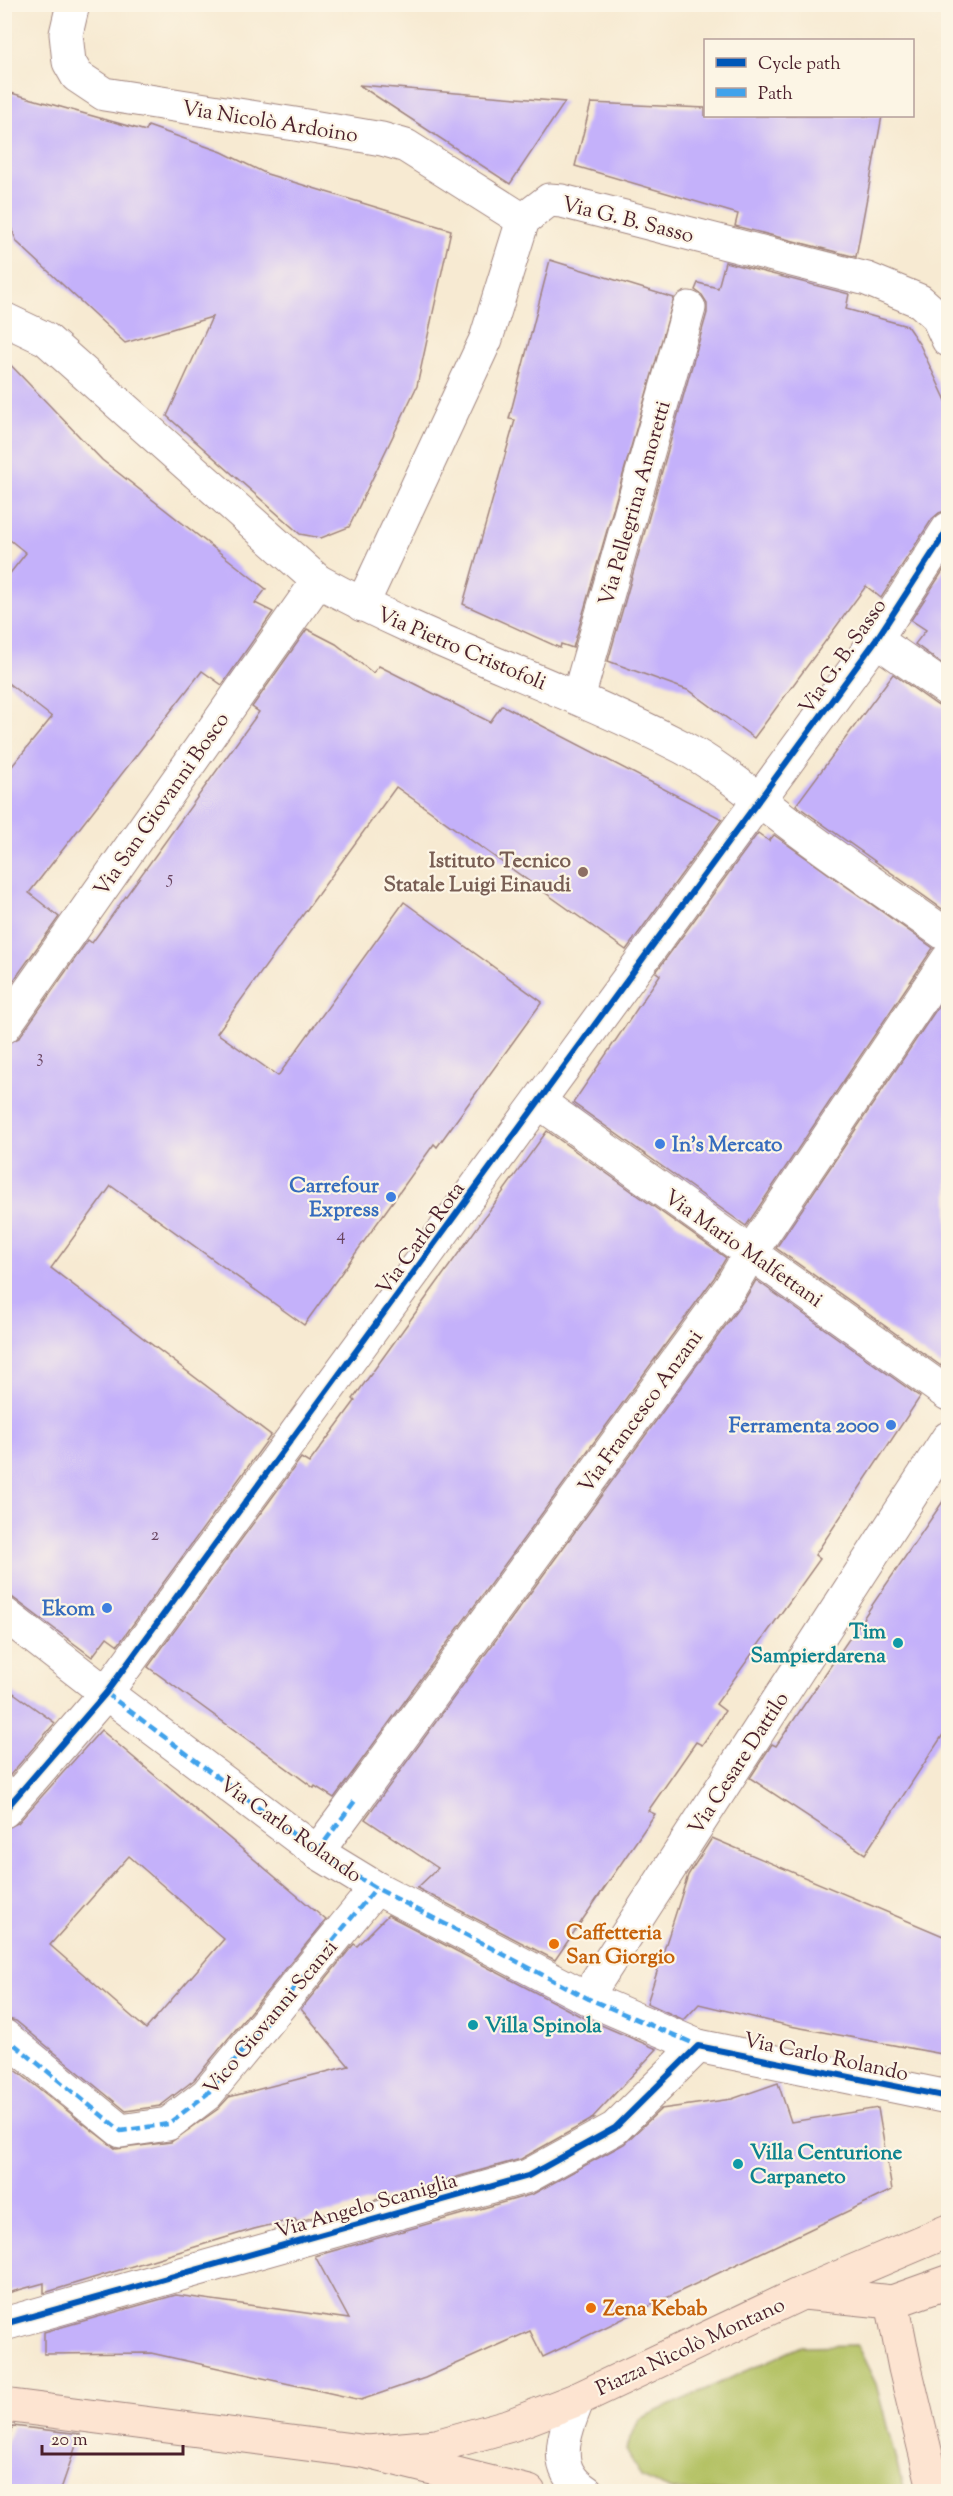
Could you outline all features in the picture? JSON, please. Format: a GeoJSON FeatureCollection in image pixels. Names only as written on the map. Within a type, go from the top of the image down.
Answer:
{"type":"FeatureCollection","features":[{"type":"Feature","properties":{"kind":"main road","name":"Piazza Nicolò Montano"},"geometry":{"type":"LineString","coordinates":[[368,2452],[436,2446],[511,2425],[578,2398],[802,2293],[934,2236]]}},
{"type":"Feature","properties":{"kind":"main road"},"geometry":{"type":"LineString","coordinates":[[935,2492],[905,2368],[892,2302],[948,2282]]}},
{"type":"Feature","properties":{"kind":"main road","name":"Piazza Nicolò Montano"},"geometry":{"type":"LineString","coordinates":[[802,2293],[892,2302]]}},
{"type":"Feature","properties":{"kind":"main road"},"geometry":{"type":"LineString","coordinates":[[4,2405],[368,2452],[529,2492]]}},
{"type":"Feature","properties":{"kind":"street","name":"Via Nicolò Ardoino"},"geometry":{"type":"LineString","coordinates":[[69,19],[69,62],[77,76],[104,94],[295,124],[398,144],[522,220]]}},
{"type":"Feature","properties":{"kind":"street","name":"Via G. B. Sasso"},"geometry":{"type":"LineString","coordinates":[[522,220],[549,200],[562,201],[867,279],[920,301],[937,316],[948,340]]}},
{"type":"Feature","properties":{"kind":"street"},"geometry":{"type":"LineString","coordinates":[[362,605],[486,339],[522,220]]}},
{"type":"Feature","properties":{"kind":"street","name":"Via Pellegrina Amoretti"},"geometry":{"type":"LineString","coordinates":[[578,698],[689,308]]}},
{"type":"Feature","properties":{"kind":"street","name":"Via Pietro Cristofoli"},"geometry":{"type":"LineString","coordinates":[[4,319],[46,339],[318,581],[362,605],[578,698],[684,748],[948,936]]}},
{"type":"Feature","properties":{"kind":"street","name":"Via G. B. Sasso"},"geometry":{"type":"LineString","coordinates":[[758,799],[876,640],[948,529]]}},
{"type":"Feature","properties":{"kind":"street","name":"Via San Giovanni Bosco"},"geometry":{"type":"LineString","coordinates":[[4,1027],[318,581]]}},
{"type":"Feature","properties":{"kind":"street"},"geometry":{"type":"LineString","coordinates":[[876,640],[948,690]]}},
{"type":"Feature","properties":{"kind":"street","name":"Via Carlo Rota"},"geometry":{"type":"LineString","coordinates":[[4,1811],[106,1694],[758,799]]}},
{"type":"Feature","properties":{"kind":"street","name":"Via Francesco Anzani"},"geometry":{"type":"LineString","coordinates":[[317,1852],[730,1288],[751,1252],[948,959]]}},
{"type":"Feature","properties":{"kind":"street","name":"Via Mario Malfettani"},"geometry":{"type":"LineString","coordinates":[[539,1102],[948,1394]]}},
{"type":"Feature","properties":{"kind":"street","name":"Via Cesare Dattilo"},"geometry":{"type":"LineString","coordinates":[[589,1999],[596,1982],[948,1438]]}},
{"type":"Feature","properties":{"kind":"street","name":"Via Carlo Rolando"},"geometry":{"type":"LineString","coordinates":[[4,1614],[106,1694],[317,1852],[376,1888],[589,1999],[698,2046],[948,2097]]}},
{"type":"Feature","properties":{"kind":"street","name":"Vico Giovanni Scanzi"},"geometry":{"type":"LineString","coordinates":[[4,2036],[121,2131],[168,2124],[207,2094],[376,1888]]}},
{"type":"Feature","properties":{"kind":"street","name":"Via Angelo Scaniglia"},"geometry":{"type":"LineString","coordinates":[[4,2324],[528,2176],[615,2128],[698,2046]]}},
{"type":"Feature","properties":{"kind":"street","name":"Piazza Nicolò Montano"},"geometry":{"type":"LineString","coordinates":[[578,2398],[563,2437],[563,2465],[578,2486],[587,2492]]}},
{"type":"Feature","properties":{"kind":"green space"},"geometry":{"type":"Polygon","coordinates":[[[857,2345],[876,2384],[904,2491],[674,2491],[641,2477],[626,2450],[639,2419],[802,2346],[857,2345]]]}},
{"type":"Feature","properties":{"kind":"building"},"geometry":{"type":"Polygon","coordinates":[[[359,85],[565,102],[510,184],[359,85]]]}},
{"type":"Feature","properties":{"kind":"building"},"geometry":{"type":"Polygon","coordinates":[[[4,91],[146,131],[148,126],[222,152],[267,174],[451,230],[417,386],[349,527],[321,538],[300,534],[167,416],[212,317],[125,343],[17,242],[4,210],[4,91]]]}},
{"type":"Feature","properties":{"kind":"building"},"geometry":{"type":"Polygon","coordinates":[[[591,103],[704,108],[704,117],[882,117],[856,257],[735,226],[738,214],[575,166],[591,103]]]}},
{"type":"Feature","properties":{"kind":"building"},"geometry":{"type":"Polygon","coordinates":[[[550,260],[674,298],[573,648],[561,644],[560,648],[463,604],[515,420],[509,419],[550,260]]]}},
{"type":"Feature","properties":{"kind":"building"},"geometry":{"type":"Polygon","coordinates":[[[725,262],[849,294],[846,309],[907,326],[920,345],[948,405],[948,510],[932,519],[881,598],[866,586],[754,738],[690,691],[608,661],[707,313],[707,303],[695,290],[698,283],[718,288],[725,262]]]}},
{"type":"Feature","properties":{"kind":"building"},"geometry":{"type":"Polygon","coordinates":[[[4,358],[102,460],[266,589],[255,603],[273,612],[222,685],[202,671],[29,893],[59,917],[4,994],[4,776],[52,717],[4,680],[4,581],[26,553],[4,535],[4,358]]]}},
{"type":"Feature","properties":{"kind":"building"},"geometry":{"type":"Polygon","coordinates":[[[948,563],[948,668],[915,644],[926,630],[911,620],[948,563]]]}},
{"type":"Feature","properties":{"kind":"building"},"geometry":{"type":"Polygon","coordinates":[[[307,629],[336,644],[373,673],[379,666],[490,722],[502,705],[722,819],[626,950],[396,787],[217,1033],[278,1076],[404,902],[542,1002],[437,1147],[434,1144],[304,1325],[111,1186],[51,1268],[271,1435],[118,1645],[107,1637],[92,1657],[4,1591],[4,1045],[19,1038],[88,940],[92,943],[259,712],[252,707],[307,629]]]}},
{"type":"Feature","properties":{"kind":"building"},"geometry":{"type":"Polygon","coordinates":[[[893,674],[937,705],[948,708],[948,913],[796,805],[893,674]]]}},
{"type":"Feature","properties":{"kind":"building"},"geometry":{"type":"Polygon","coordinates":[[[758,833],[769,841],[774,835],[933,948],[746,1226],[573,1103],[660,975],[656,972],[758,833]]]}},
{"type":"Feature","properties":{"kind":"building"},"geometry":{"type":"Polygon","coordinates":[[[948,992],[948,1354],[941,1366],[776,1248],[948,992]]]}},
{"type":"Feature","properties":{"kind":"building"},"geometry":{"type":"Polygon","coordinates":[[[547,1131],[726,1258],[714,1278],[334,1798],[315,1786],[314,1788],[148,1667],[301,1458],[309,1463],[547,1131]]]}},
{"type":"Feature","properties":{"kind":"building"},"geometry":{"type":"Polygon","coordinates":[[[756,1280],[920,1397],[815,1555],[820,1559],[716,1704],[725,1711],[702,1745],[696,1742],[648,1811],[655,1814],[555,1960],[417,1888],[438,1868],[365,1819],[745,1299],[756,1280]]]}},
{"type":"Feature","properties":{"kind":"building","name":"Tim Sampierdarena"},"geometry":{"type":"Polygon","coordinates":[[[948,1494],[948,1727],[865,1854],[750,1778],[772,1744],[776,1746],[948,1494]]]}},
{"type":"Feature","properties":{"kind":"building"},"geometry":{"type":"Polygon","coordinates":[[[4,1686],[55,1723],[4,1782],[4,1686]]]}},
{"type":"Feature","properties":{"kind":"building"},"geometry":{"type":"Polygon","coordinates":[[[101,1730],[326,1920],[194,2080],[160,2106],[126,2111],[16,2021],[4,2018],[4,1829],[18,1823],[101,1730]],[[129,1856],[50,1945],[146,2029],[224,1939],[129,1856]]]}},
{"type":"Feature","properties":{"kind":"building"},"geometry":{"type":"Polygon","coordinates":[[[712,1838],[948,1938],[948,2055],[790,2026],[699,2004],[684,2020],[647,2003],[688,1875],[712,1838]]]}},
{"type":"Feature","properties":{"kind":"building"},"geometry":{"type":"Polygon","coordinates":[[[388,1915],[580,2016],[657,2049],[592,2118],[594,2118],[521,2159],[297,2222],[295,2219],[254,2229],[44,2293],[44,2283],[4,2294],[4,2061],[116,2149],[171,2142],[218,2109],[229,2097],[349,2066],[301,2009],[354,1944],[357,1946],[388,1915]]]}},
{"type":"Feature","properties":{"kind":"building"},"geometry":{"type":"Polygon","coordinates":[[[778,2083],[791,2122],[878,2108],[892,2190],[543,2357],[530,2331],[425,2378],[361,2400],[151,2353],[44,2354],[44,2332],[176,2295],[349,2319],[315,2256],[533,2194],[624,2144],[661,2109],[732,2099],[778,2083]]]}},
{"type":"Feature","properties":{"kind":"building"},"geometry":{"type":"Polygon","coordinates":[[[13,2426],[80,2434],[60,2492],[4,2492],[4,2448],[13,2426]]]}},
{"type":"Feature","properties":{"kind":"marked path"},"geometry":{"type":"LineString","coordinates":[[106,1693],[317,1852],[376,1888],[589,1999],[702,2047]]}},
{"type":"Feature","properties":{"kind":"marked path"},"geometry":{"type":"LineString","coordinates":[[317,1852],[357,1798]]}},
{"type":"Feature","properties":{"kind":"marked path"},"geometry":{"type":"LineString","coordinates":[[4,2036],[121,2131],[168,2124],[207,2094],[376,1888]]}},
{"type":"Feature","properties":{"kind":"cycle path"},"geometry":{"type":"LineString","coordinates":[[4,1811],[106,1693],[876,640],[948,529]]}},
{"type":"Feature","properties":{"kind":"cycle path"},"geometry":{"type":"LineString","coordinates":[[4,2324],[528,2176],[615,2128],[698,2046],[948,2097]]}},
{"type":"Feature","properties":{"kind":"place","name":"Istituto Tecnico Statale Luigi Einaudi"},"geometry":{"type":"Point","coordinates":[583,872]}},
{"type":"Feature","properties":{"kind":"place","name":"In's Mercato"},"geometry":{"type":"Point","coordinates":[660,1144]}},
{"type":"Feature","properties":{"kind":"place","name":"Carrefour Express"},"geometry":{"type":"Point","coordinates":[391,1197]}},
{"type":"Feature","properties":{"kind":"place","name":"Ferramenta 2000"},"geometry":{"type":"Point","coordinates":[891,1425]}},
{"type":"Feature","properties":{"kind":"place","name":"Ekom"},"geometry":{"type":"Point","coordinates":[107,1608]}},
{"type":"Feature","properties":{"kind":"place","name":"Tim Sampierdarena"},"geometry":{"type":"Point","coordinates":[898,1643]}},
{"type":"Feature","properties":{"kind":"place","name":"Caffetteria San Giorgio"},"geometry":{"type":"Point","coordinates":[554,1944]}},
{"type":"Feature","properties":{"kind":"place","name":"Villa Spinola"},"geometry":{"type":"Point","coordinates":[473,2025]}},
{"type":"Feature","properties":{"kind":"place","name":"Villa Centurione Carpaneto"},"geometry":{"type":"Point","coordinates":[738,2164]}},
{"type":"Feature","properties":{"kind":"place","name":"Zena Kebab"},"geometry":{"type":"Point","coordinates":[591,2308]}}]}
